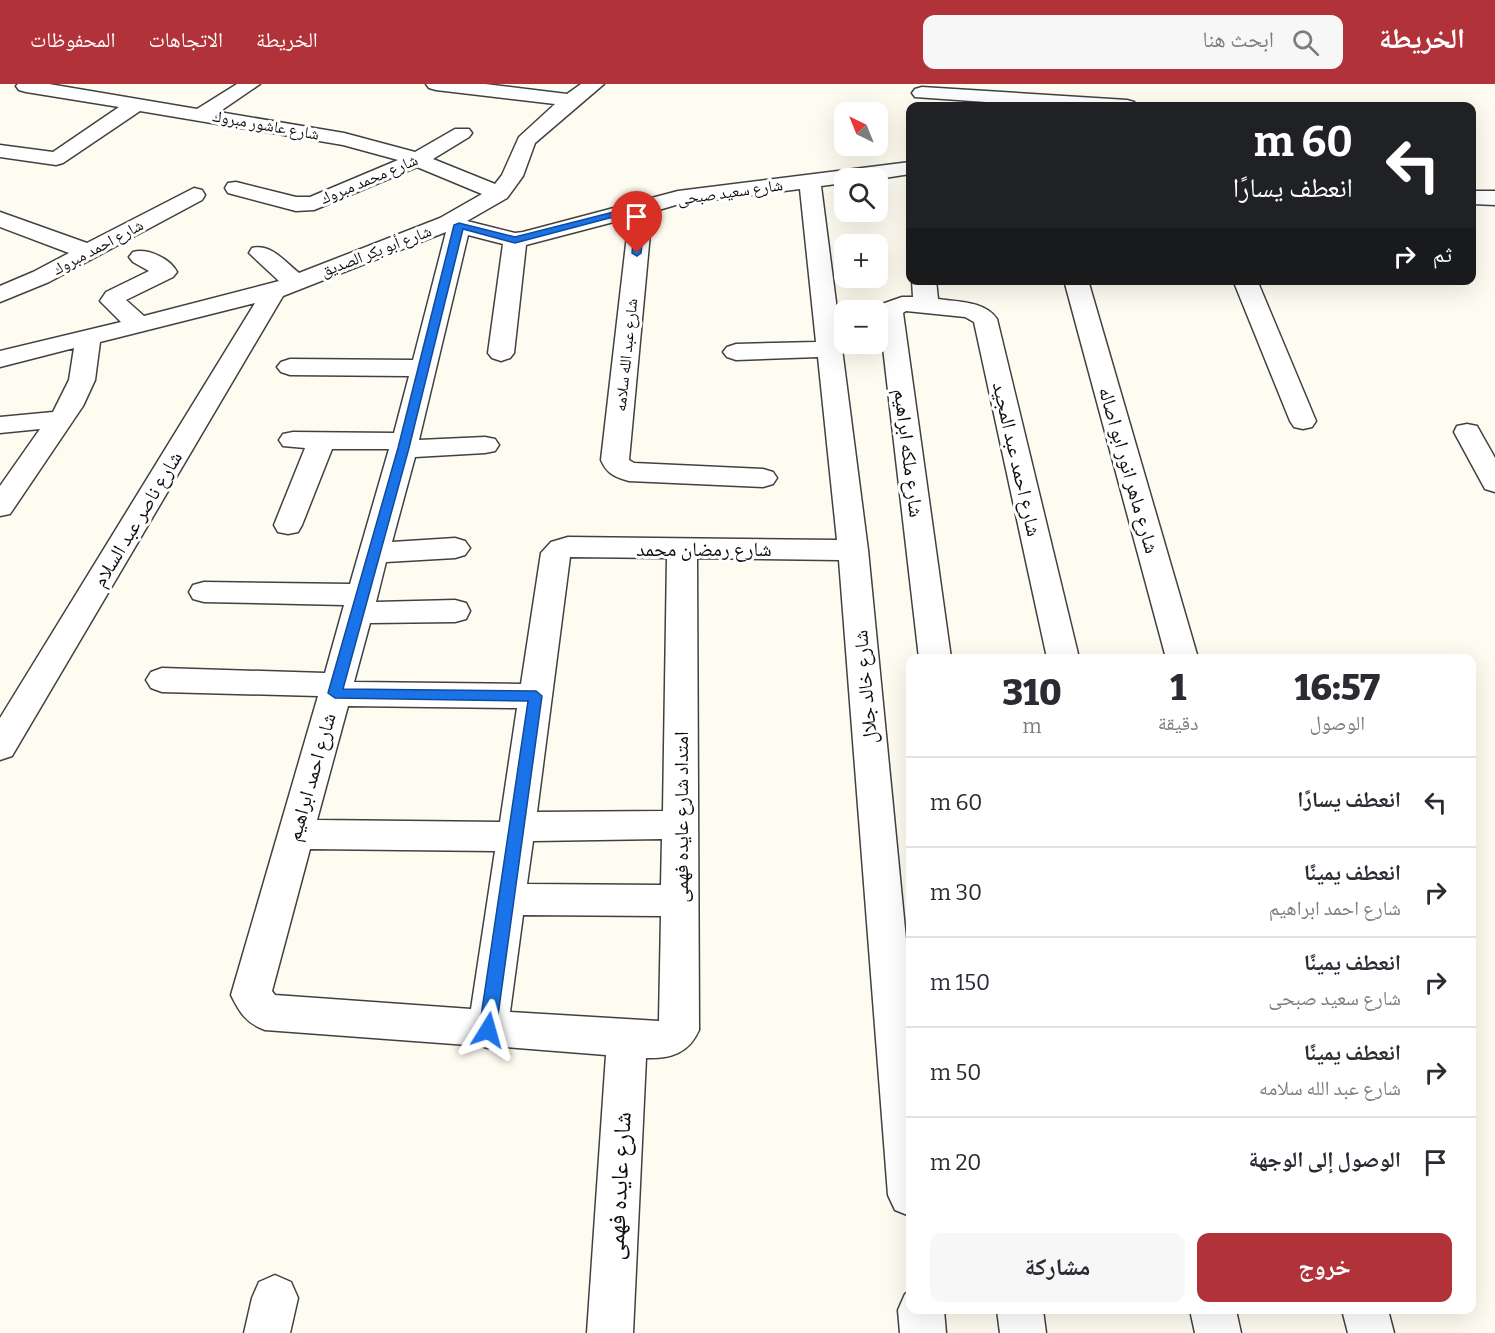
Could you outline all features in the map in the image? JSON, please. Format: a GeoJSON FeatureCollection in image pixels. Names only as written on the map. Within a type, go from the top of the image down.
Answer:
{"type":"FeatureCollection","features":[{"type":"Feature","properties":{"kind":"street"},"geometry":{"type":"LineString","coordinates":[[202,114],[250,84]]}},
{"type":"Feature","properties":{"kind":"street"},"geometry":{"type":"LineString","coordinates":[[436,84],[571,100]]}},
{"type":"Feature","properties":{"kind":"street","name":"شارع أبو بكر الصديق"},"geometry":{"type":"LineString","coordinates":[[0,359],[284,287],[453,224],[499,193],[512,176],[526,141],[571,100],[594,84]]}},
{"type":"Feature","properties":{"kind":"street","name":"شارع عاشور مبروك"},"geometry":{"type":"LineString","coordinates":[[26,86],[344,139],[416,160],[499,193]]}},
{"type":"Feature","properties":{"kind":"street"},"geometry":{"type":"LineString","coordinates":[[922,95],[1066,93],[1108,102]]}},
{"type":"Feature","properties":{"kind":"street"},"geometry":{"type":"LineString","coordinates":[[5,145],[56,159],[137,104]]}},
{"type":"Feature","properties":{"kind":"street","name":"شارع محمد مبروك"},"geometry":{"type":"LineString","coordinates":[[236,188],[296,204],[308,204],[416,160],[462,133]]}},
{"type":"Feature","properties":{"kind":"street","name":"شارع سعيد صبحى"},"geometry":{"type":"LineString","coordinates":[[453,224],[515,240],[678,198],[906,168]]}},
{"type":"Feature","properties":{"kind":"street","name":"شارع خالد جلال"},"geometry":{"type":"LineString","coordinates":[[810,180],[853,550],[906,1150]]}},
{"type":"Feature","properties":{"kind":"street","name":"شارع احمد مبروك"},"geometry":{"type":"LineString","coordinates":[[0,295],[89,252],[194,195]]}},
{"type":"Feature","properties":{"kind":"street"},"geometry":{"type":"LineString","coordinates":[[1476,198],[1495,198]]}},
{"type":"Feature","properties":{"kind":"street","name":"شارع عبد الله سلامه"},"geometry":{"type":"LineString","coordinates":[[641,207],[615,460],[618,466],[628,472],[763,478]]}},
{"type":"Feature","properties":{"kind":"street"},"geometry":{"type":"LineString","coordinates":[[0,219],[89,252]]}},
{"type":"Feature","properties":{"kind":"street","name":"شارع احمد ابراهيم"},"geometry":{"type":"LineString","coordinates":[[453,224],[423,368],[404,445],[251,995],[265,1012],[488,1030]]}},
{"type":"Feature","properties":{"kind":"street"},"geometry":{"type":"LineString","coordinates":[[501,352],[515,240]]}},
{"type":"Feature","properties":{"kind":"street"},"geometry":{"type":"LineString","coordinates":[[260,253],[284,287]]}},
{"type":"Feature","properties":{"kind":"street"},"geometry":{"type":"LineString","coordinates":[[138,324],[112,301],[114,297],[165,272],[164,269],[141,257]]}},
{"type":"Feature","properties":{"kind":"street"},"geometry":{"type":"LineString","coordinates":[[0,268],[59,267]]}},
{"type":"Feature","properties":{"kind":"street","name":"شارع ماهر انور ابو اصاله"},"geometry":{"type":"LineString","coordinates":[[1077,285],[1181,654]]}},
{"type":"Feature","properties":{"kind":"street"},"geometry":{"type":"LineString","coordinates":[[1247,285],[1303,422]]}},
{"type":"Feature","properties":{"kind":"street","name":"شارع ناصر عبد السلام"},"geometry":{"type":"LineString","coordinates":[[0,747],[284,287]]}},
{"type":"Feature","properties":{"kind":"street","name":"شارع ملكه ابراهيم"},"geometry":{"type":"LineString","coordinates":[[925,293],[891,309],[891,313],[935,654]]}},
{"type":"Feature","properties":{"kind":"street","name":"شارع احمد عبد المجيد"},"geometry":{"type":"LineString","coordinates":[[925,293],[972,311],[985,319],[1062,654]]}},
{"type":"Feature","properties":{"kind":"street"},"geometry":{"type":"LineString","coordinates":[[0,507],[70,406],[82,380],[88,336]]}},
{"type":"Feature","properties":{"kind":"street"},"geometry":{"type":"LineString","coordinates":[[736,351],[829,349]]}},
{"type":"Feature","properties":{"kind":"street"},"geometry":{"type":"LineString","coordinates":[[290,367],[423,368]]}},
{"type":"Feature","properties":{"kind":"street"},"geometry":{"type":"LineString","coordinates":[[0,425],[61,419]]}},
{"type":"Feature","properties":{"kind":"street"},"geometry":{"type":"LineString","coordinates":[[1467,432],[1495,483]]}},
{"type":"Feature","properties":{"kind":"street"},"geometry":{"type":"LineString","coordinates":[[293,440],[404,445],[485,445]]}},
{"type":"Feature","properties":{"kind":"street"},"geometry":{"type":"LineString","coordinates":[[288,525],[322,440]]}},
{"type":"Feature","properties":{"kind":"street","name":"شارع رمضان محمد"},"geometry":{"type":"LineString","coordinates":[[536,696],[556,553],[561,549],[568,547],[853,550]]}},
{"type":"Feature","properties":{"kind":"street"},"geometry":{"type":"LineString","coordinates":[[374,553],[454,548]]}},
{"type":"Feature","properties":{"kind":"street","name":"امتداد شارع عايده فهمى"},"geometry":{"type":"LineString","coordinates":[[627,1038],[665,1040],[674,1037],[679,1030],[682,549]]}},
{"type":"Feature","properties":{"kind":"street"},"geometry":{"type":"LineString","coordinates":[[204,592],[455,611]]}},
{"type":"Feature","properties":{"kind":"street"},"geometry":{"type":"LineString","coordinates":[[162,681],[536,696],[488,1030],[627,1038]]}},
{"type":"Feature","properties":{"kind":"street"},"geometry":{"type":"LineString","coordinates":[[296,834],[516,832],[680,825]]}},
{"type":"Feature","properties":{"kind":"street"},"geometry":{"type":"LineString","coordinates":[[506,898],[680,901]]}},
{"type":"Feature","properties":{"kind":"street","name":"شارع عايده فهمى"},"geometry":{"type":"LineString","coordinates":[[610,1333],[627,1038]]}},
{"type":"Feature","properties":{"kind":"street"},"geometry":{"type":"LineString","coordinates":[[921,1314],[923,1333]]}},
{"type":"Feature","properties":{"kind":"street"},"geometry":{"type":"LineString","coordinates":[[1021,1314],[1023,1333]]}},
{"type":"Feature","properties":{"kind":"street"},"geometry":{"type":"LineString","coordinates":[[1214,1314],[1218,1333]]}},
{"type":"Feature","properties":{"kind":"street"},"geometry":{"type":"LineString","coordinates":[[1366,1314],[1371,1333]]}},
{"type":"Feature","properties":{"kind":"route"},"geometry":{"type":"LineString","coordinates":[[488,1030],[536,696],[335,693],[403,448],[459,225],[515,240],[641,207],[637,253]]}}]}
